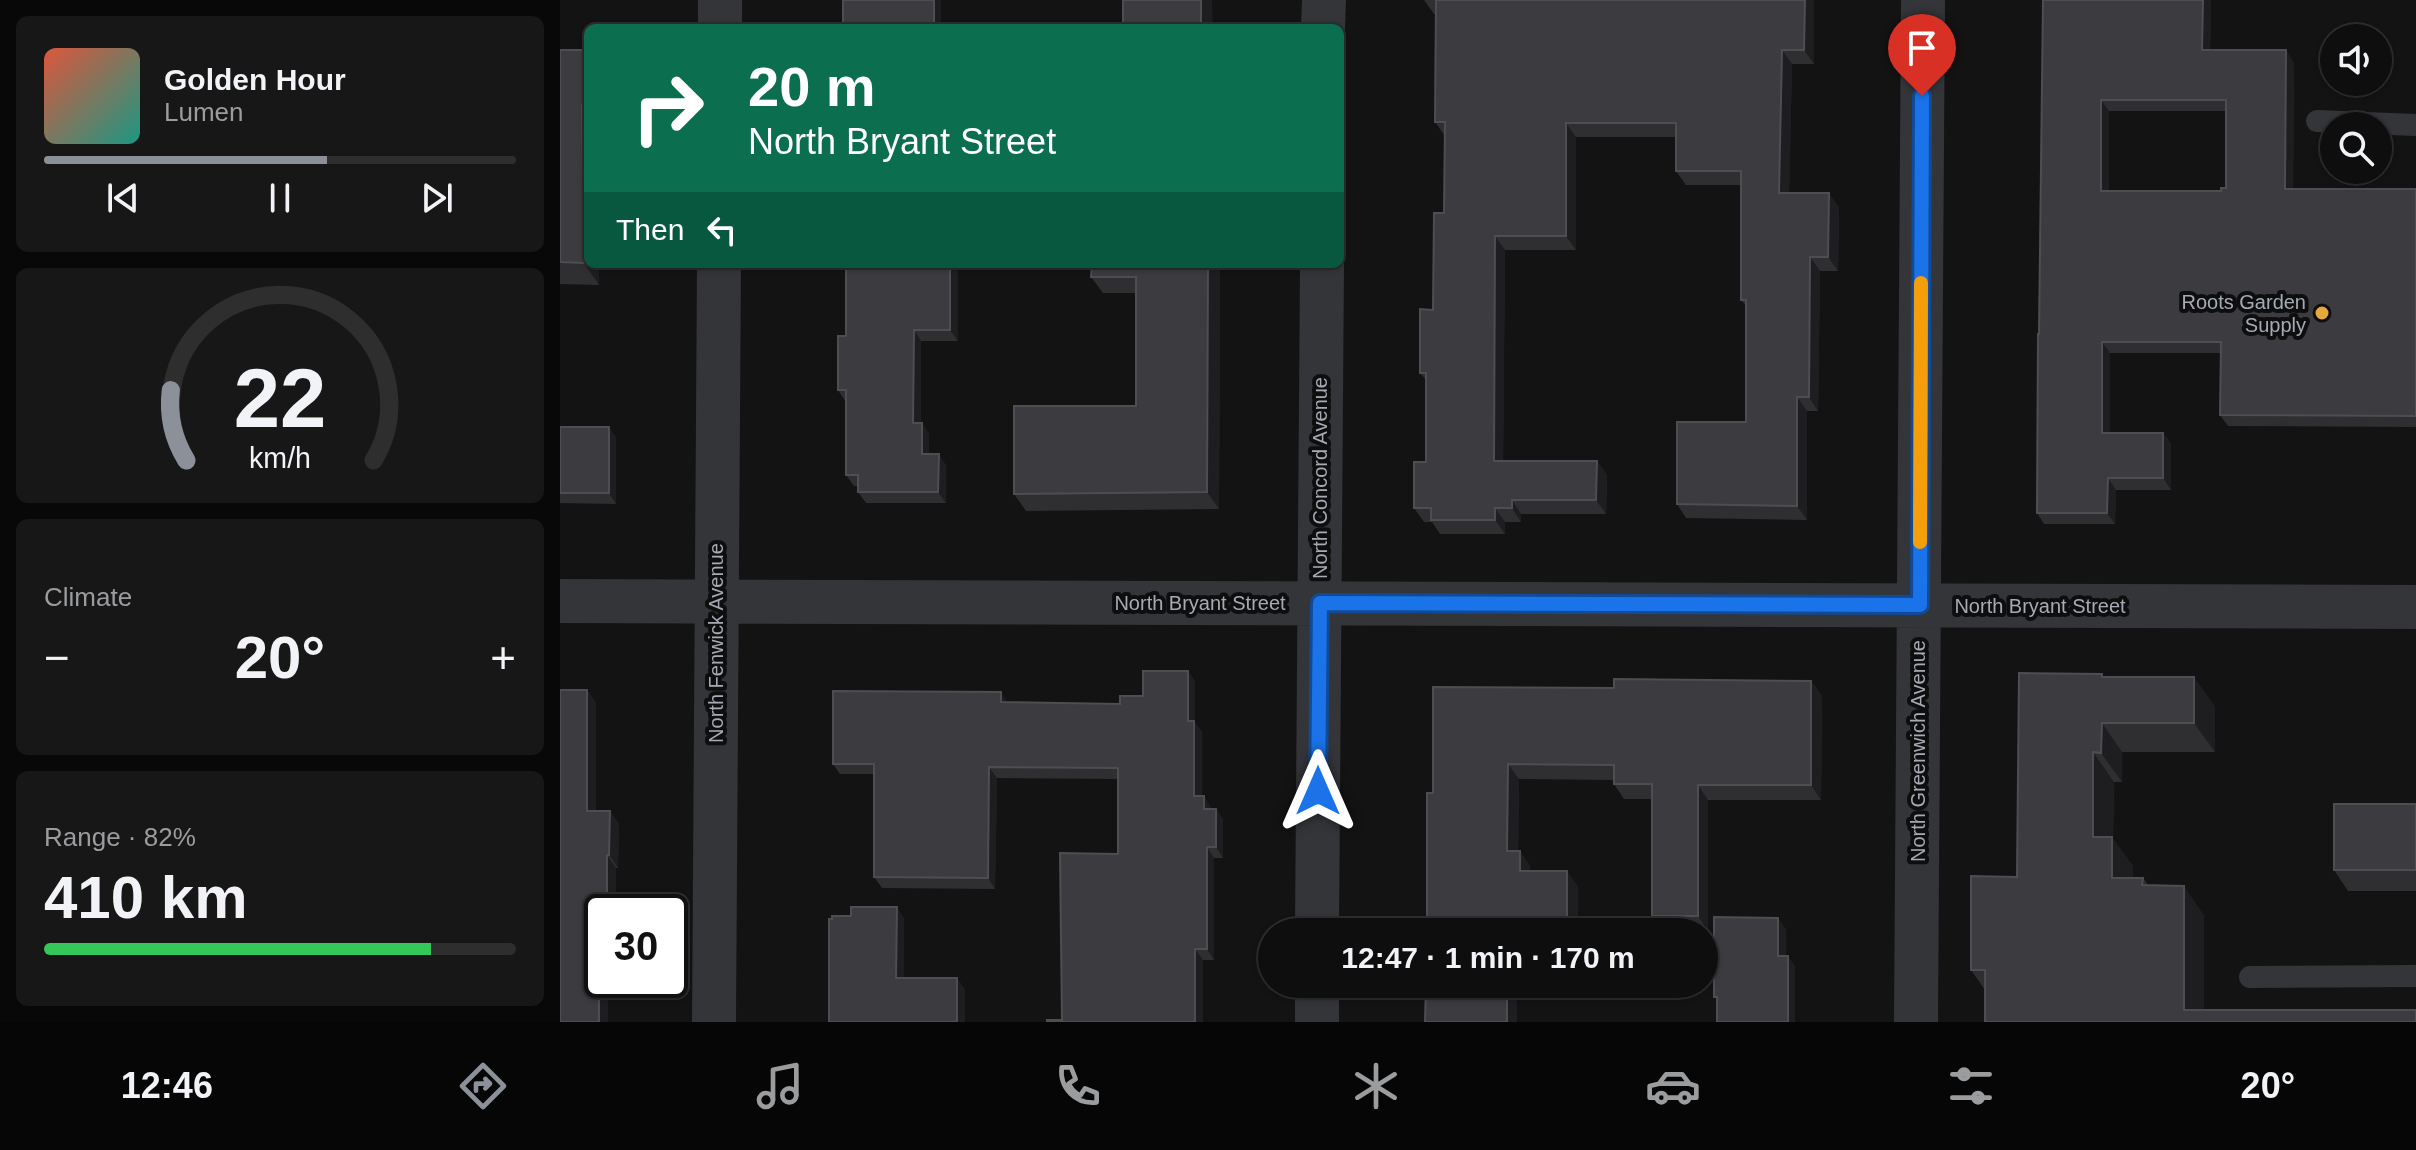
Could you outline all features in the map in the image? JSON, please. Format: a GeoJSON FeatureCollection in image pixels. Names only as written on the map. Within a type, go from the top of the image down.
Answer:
{"type":"FeatureCollection","features":[{"type":"Feature","properties":{"kind":"street"},"geometry":{"type":"LineString","coordinates":[[720,0],[720,24]]}},
{"type":"Feature","properties":{"kind":"street"},"geometry":{"type":"LineString","coordinates":[[1323,24],[1324,0]]}},
{"type":"Feature","properties":{"kind":"street","name":"North Greenwich Avenue"},"geometry":{"type":"LineString","coordinates":[[1916,1022],[1923,0]]}},
{"type":"Feature","properties":{"kind":"street","name":"North Fenwick Avenue"},"geometry":{"type":"LineString","coordinates":[[714,1022],[719,268]]}},
{"type":"Feature","properties":{"kind":"street","name":"North Concord Avenue"},"geometry":{"type":"LineString","coordinates":[[1317,918],[1322,268]]}},
{"type":"Feature","properties":{"kind":"street","name":"North Bryant Street"},"geometry":{"type":"LineString","coordinates":[[560,601],[2416,607]]}},
{"type":"Feature","properties":{"kind":"street"},"geometry":{"type":"LineString","coordinates":[[1317,998],[1317,1022]]}},
{"type":"Feature","properties":{"kind":"lane"},"geometry":{"type":"LineString","coordinates":[[2317,121],[2416,125]]}},
{"type":"Feature","properties":{"kind":"lane"},"geometry":{"type":"LineString","coordinates":[[2250,977],[2416,976]]}},
{"type":"Feature","properties":{"kind":"building"},"geometry":{"type":"Polygon","coordinates":[[[843,0],[934,0],[934,24],[843,24],[843,0]]]}},
{"type":"Feature","properties":{"kind":"building"},"geometry":{"type":"Polygon","coordinates":[[[1123,0],[1201,0],[1201,24],[1123,24],[1123,0]]]}},
{"type":"Feature","properties":{"kind":"building"},"geometry":{"type":"Polygon","coordinates":[[[1436,0],[1805,0],[1804,50],[1782,50],[1779,193],[1829,193],[1828,257],[1810,257],[1809,397],[1797,397],[1797,506],[1677,504],[1677,422],[1746,422],[1746,300],[1741,300],[1741,171],[1676,171],[1676,123],[1566,123],[1566,236],[1495,236],[1494,461],[1597,461],[1596,500],[1512,500],[1512,508],[1495,508],[1495,520],[1431,520],[1431,508],[1414,508],[1414,462],[1426,462],[1426,373],[1420,373],[1420,309],[1433,310],[1434,213],[1444,213],[1445,122],[1435,122],[1436,0]]]}},
{"type":"Feature","properties":{"kind":"building"},"geometry":{"type":"Polygon","coordinates":[[[2043,0],[2203,0],[2202,50],[2286,50],[2285,189],[2416,189],[2416,416],[2220,415],[2221,342],[2102,342],[2102,433],[2163,433],[2163,478],[2108,478],[2107,513],[2037,513],[2043,0]],[[2101,100],[2101,191],[2221,191],[2221,188],[2226,188],[2226,100],[2101,100]]]}},
{"type":"Feature","properties":{"kind":"building"},"geometry":{"type":"Polygon","coordinates":[[[560,50],[584,50],[584,263],[560,262],[560,50]]]}},
{"type":"Feature","properties":{"kind":"building"},"geometry":{"type":"Polygon","coordinates":[[[846,268],[950,268],[950,330],[914,330],[913,423],[922,423],[922,454],[939,454],[938,492],[858,492],[858,475],[846,475],[846,390],[838,390],[838,336],[846,336],[846,268]]]}},
{"type":"Feature","properties":{"kind":"building"},"geometry":{"type":"Polygon","coordinates":[[[1092,268],[1208,268],[1207,492],[1014,494],[1014,406],[1136,406],[1136,277],[1091,277],[1092,268]]]}},
{"type":"Feature","properties":{"kind":"building"},"geometry":{"type":"Polygon","coordinates":[[[560,427],[609,427],[609,493],[560,493],[560,427]]]}},
{"type":"Feature","properties":{"kind":"building"},"geometry":{"type":"Polygon","coordinates":[[[1143,671],[1188,671],[1188,721],[1194,721],[1194,796],[1204,796],[1204,809],[1216,809],[1216,847],[1207,847],[1207,949],[1195,949],[1195,1022],[1047,1022],[1062,1020],[1060,853],[1118,854],[1118,768],[989,767],[988,878],[874,877],[874,764],[833,764],[833,691],[1001,692],[1001,702],[1120,704],[1120,696],[1143,696],[1143,671]]]}},
{"type":"Feature","properties":{"kind":"building"},"geometry":{"type":"Polygon","coordinates":[[[2019,673],[2194,677],[2194,723],[2102,723],[2101,753],[2093,752],[2093,837],[2112,837],[2112,878],[2143,878],[2142,885],[2184,886],[2184,1010],[2416,1010],[2416,1022],[1985,1022],[1985,970],[1971,970],[1971,876],[2017,877],[2019,673]]]}},
{"type":"Feature","properties":{"kind":"building"},"geometry":{"type":"Polygon","coordinates":[[[1614,679],[1811,681],[1811,785],[1698,785],[1698,916],[1652,916],[1652,784],[1614,784],[1614,765],[1508,764],[1507,851],[1520,851],[1520,871],[1567,871],[1567,918],[1427,918],[1427,793],[1433,793],[1433,687],[1614,688],[1614,679]]]}},
{"type":"Feature","properties":{"kind":"building"},"geometry":{"type":"Polygon","coordinates":[[[560,690],[587,690],[587,811],[610,811],[607,894],[584,894],[584,998],[599,998],[599,1022],[560,1022],[560,690]]]}},
{"type":"Feature","properties":{"kind":"building"},"geometry":{"type":"Polygon","coordinates":[[[2334,804],[2416,804],[2416,870],[2334,870],[2334,804]]]}},
{"type":"Feature","properties":{"kind":"building"},"geometry":{"type":"Polygon","coordinates":[[[851,907],[897,907],[896,978],[957,978],[957,1022],[829,1022],[829,919],[832,916],[851,916],[851,907]]]}},
{"type":"Feature","properties":{"kind":"building"},"geometry":{"type":"Polygon","coordinates":[[[1714,917],[1778,918],[1778,956],[1788,956],[1788,1022],[1717,1022],[1718,918],[1714,917]]]}},
{"type":"Feature","properties":{"kind":"building"},"geometry":{"type":"Polygon","coordinates":[[[1426,998],[1507,998],[1507,1022],[1425,1022],[1426,998]]]}},
{"type":"Feature","properties":{"kind":"slow traffic"},"geometry":{"type":"LineString","coordinates":[[1920,542],[1921,283]]}},
{"type":"Feature","properties":{"kind":"place","name":"Roots Garden Supply"},"geometry":{"type":"Point","coordinates":[2322,313]}},
{"type":"Feature","properties":{"kind":"route"},"geometry":{"type":"LineString","coordinates":[[1318,791],[1320,603],[1920,605],[1922,96]]}}]}
